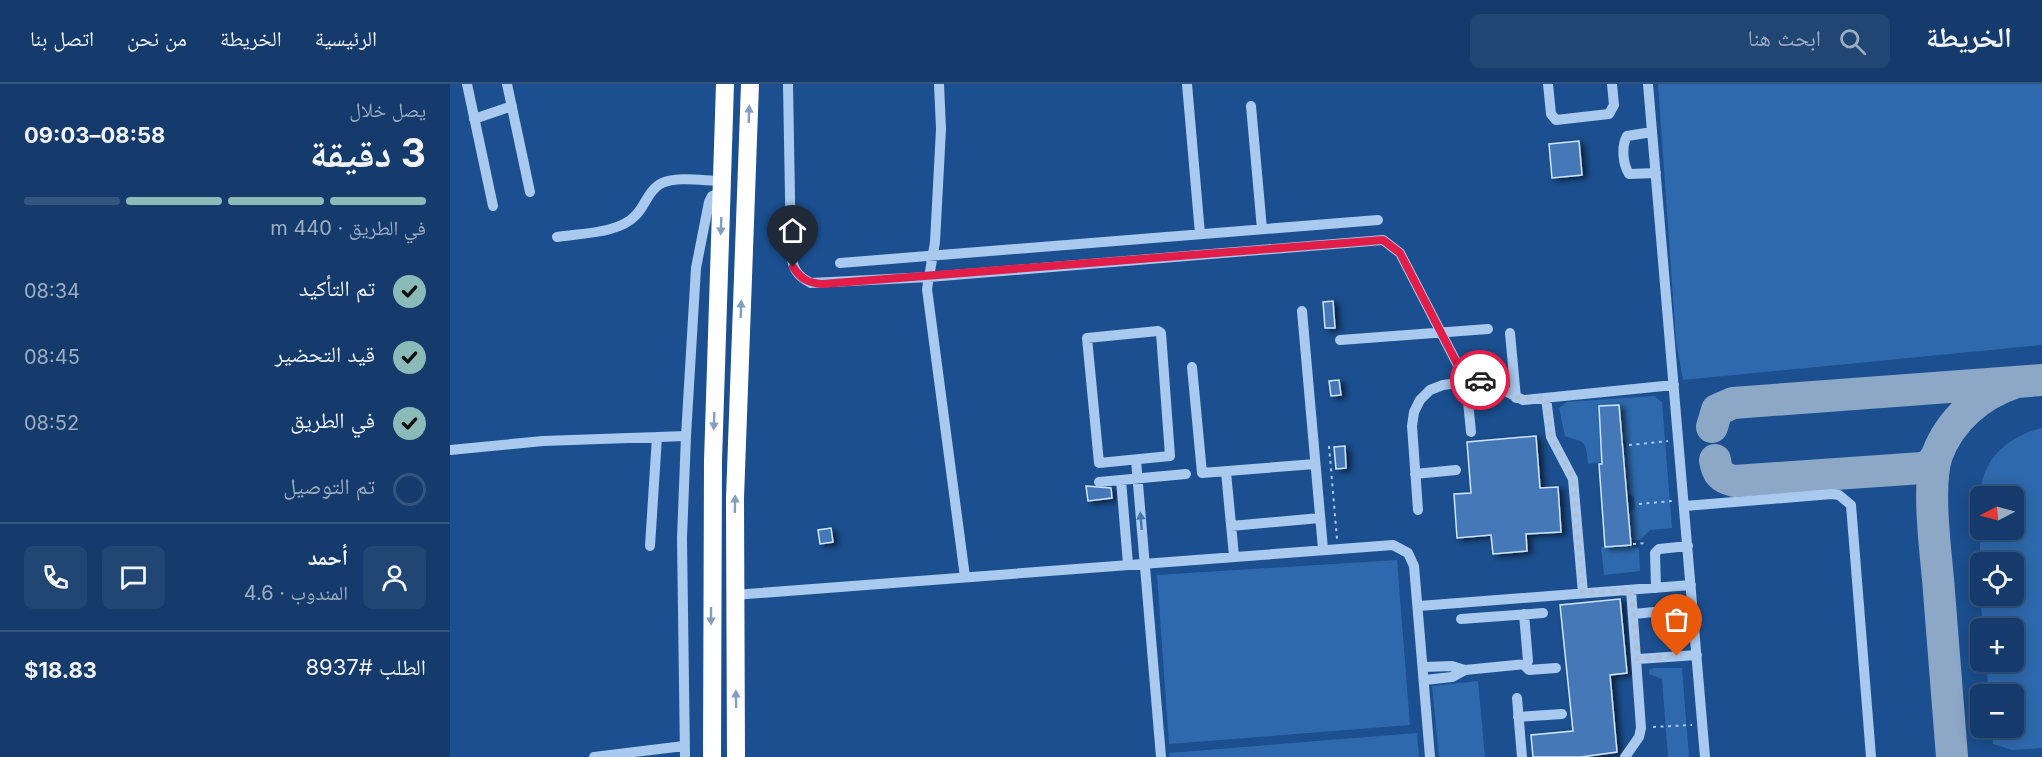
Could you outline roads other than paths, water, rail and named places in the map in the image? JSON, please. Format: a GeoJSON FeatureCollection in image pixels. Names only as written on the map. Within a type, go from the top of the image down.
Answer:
{"type":"FeatureCollection","features":[{"type":"Feature","properties":{"kind":"highway"},"geometry":{"type":"LineString","coordinates":[[712,757],[712,516],[725,84]]}},
{"type":"Feature","properties":{"kind":"highway"},"geometry":{"type":"LineString","coordinates":[[736,757],[734,595],[738,409],[750,84]]}},
{"type":"Feature","properties":{"kind":"street"},"geometry":{"type":"LineString","coordinates":[[466,84],[493,206]]}},
{"type":"Feature","properties":{"kind":"street"},"geometry":{"type":"LineString","coordinates":[[507,84],[530,192]]}},
{"type":"Feature","properties":{"kind":"street"},"geometry":{"type":"LineString","coordinates":[[788,84],[791,254],[793,267],[800,277],[811,283],[929,277],[1383,240],[1400,253],[1466,381],[1471,432]]}},
{"type":"Feature","properties":{"kind":"street"},"geometry":{"type":"LineString","coordinates":[[939,84],[941,129],[934,255],[927,294],[965,577]]}},
{"type":"Feature","properties":{"kind":"street"},"geometry":{"type":"LineString","coordinates":[[1187,84],[1200,234]]}},
{"type":"Feature","properties":{"kind":"street"},"geometry":{"type":"LineString","coordinates":[[1548,84],[1551,114],[1556,120],[1609,114],[1614,105],[1612,84]]}},
{"type":"Feature","properties":{"kind":"street"},"geometry":{"type":"LineString","coordinates":[[1648,84],[1705,757]]}},
{"type":"Feature","properties":{"kind":"street"},"geometry":{"type":"LineString","coordinates":[[474,119],[512,106]]}},
{"type":"Feature","properties":{"kind":"street"},"geometry":{"type":"LineString","coordinates":[[1251,106],[1262,229]]}},
{"type":"Feature","properties":{"kind":"street"},"geometry":{"type":"LineString","coordinates":[[1652,132],[1627,136],[1623,142],[1625,168],[1629,174],[1636,176],[1656,173]]}},
{"type":"Feature","properties":{"kind":"street"},"geometry":{"type":"LineString","coordinates":[[557,237],[609,229],[628,221],[638,214],[653,190],[662,183],[722,187]]}},
{"type":"Feature","properties":{"kind":"street"},"geometry":{"type":"LineString","coordinates":[[594,757],[684,752],[682,538],[698,252],[709,202],[722,187]]}},
{"type":"Feature","properties":{"kind":"street"},"geometry":{"type":"LineString","coordinates":[[840,263],[1378,220]]}},
{"type":"Feature","properties":{"kind":"street"},"geometry":{"type":"LineString","coordinates":[[1302,310],[1323,549]]}},
{"type":"Feature","properties":{"kind":"street"},"geometry":{"type":"LineString","coordinates":[[1340,340],[1488,329]]}},
{"type":"Feature","properties":{"kind":"street"},"geometry":{"type":"LineString","coordinates":[[1160,332],[1171,454],[1136,460],[1097,462],[1088,337],[1160,332]]}},
{"type":"Feature","properties":{"kind":"street"},"geometry":{"type":"LineString","coordinates":[[1510,333],[1516,398]]}},
{"type":"Feature","properties":{"kind":"street"},"geometry":{"type":"LineString","coordinates":[[1192,367],[1201,472],[1315,464]]}},
{"type":"Feature","properties":{"kind":"street"},"geometry":{"type":"LineString","coordinates":[[1418,510],[1412,426],[1414,412],[1420,400],[1430,390],[1466,381],[1492,382],[1516,398],[1546,398],[1674,385]]}},
{"type":"Feature","properties":{"kind":"street"},"geometry":{"type":"LineString","coordinates":[[1546,398],[1551,436],[1573,479],[1583,593]]}},
{"type":"Feature","properties":{"kind":"street"},"geometry":{"type":"LineString","coordinates":[[450,450],[533,441],[686,436]]}},
{"type":"Feature","properties":{"kind":"street"},"geometry":{"type":"LineString","coordinates":[[650,546],[657,437]]}},
{"type":"Feature","properties":{"kind":"street"},"geometry":{"type":"LineString","coordinates":[[1136,460],[1161,757]]}},
{"type":"Feature","properties":{"kind":"street"},"geometry":{"type":"LineString","coordinates":[[1415,474],[1456,470]]}},
{"type":"Feature","properties":{"kind":"street"},"geometry":{"type":"LineString","coordinates":[[1226,472],[1234,556]]}},
{"type":"Feature","properties":{"kind":"street"},"geometry":{"type":"LineString","coordinates":[[1099,482],[1186,474]]}},
{"type":"Feature","properties":{"kind":"street"},"geometry":{"type":"LineString","coordinates":[[1120,480],[1128,564]]}},
{"type":"Feature","properties":{"kind":"street"},"geometry":{"type":"LineString","coordinates":[[1685,503],[1832,494],[1839,495],[1851,505],[1871,757]]}},
{"type":"Feature","properties":{"kind":"street"},"geometry":{"type":"LineString","coordinates":[[1232,526],[1320,518]]}},
{"type":"Feature","properties":{"kind":"street"},"geometry":{"type":"LineString","coordinates":[[734,595],[1383,544],[1401,548],[1408,553],[1414,566],[1430,757]]}},
{"type":"Feature","properties":{"kind":"street"},"geometry":{"type":"LineString","coordinates":[[1656,588],[1655,553],[1659,549],[1688,546]]}},
{"type":"Feature","properties":{"kind":"street"},"geometry":{"type":"LineString","coordinates":[[1419,606],[1691,585]]}},
{"type":"Feature","properties":{"kind":"street"},"geometry":{"type":"LineString","coordinates":[[1625,757],[1639,737],[1641,728],[1638,659],[1631,590]]}},
{"type":"Feature","properties":{"kind":"street"},"geometry":{"type":"LineString","coordinates":[[1634,614],[1693,608]]}},
{"type":"Feature","properties":{"kind":"street"},"geometry":{"type":"LineString","coordinates":[[1461,619],[1543,613]]}},
{"type":"Feature","properties":{"kind":"street"},"geometry":{"type":"LineString","coordinates":[[1424,668],[1452,666],[1465,670],[1524,665],[1528,661],[1524,614]]}},
{"type":"Feature","properties":{"kind":"street"},"geometry":{"type":"LineString","coordinates":[[1638,659],[1697,655]]}},
{"type":"Feature","properties":{"kind":"street"},"geometry":{"type":"LineString","coordinates":[[1524,665],[1529,670],[1556,668]]}},
{"type":"Feature","properties":{"kind":"street"},"geometry":{"type":"LineString","coordinates":[[1425,680],[1452,677],[1465,670]]}},
{"type":"Feature","properties":{"kind":"street"},"geometry":{"type":"LineString","coordinates":[[1517,698],[1522,757]]}},
{"type":"Feature","properties":{"kind":"street"},"geometry":{"type":"LineString","coordinates":[[1518,717],[1562,714]]}}]}
